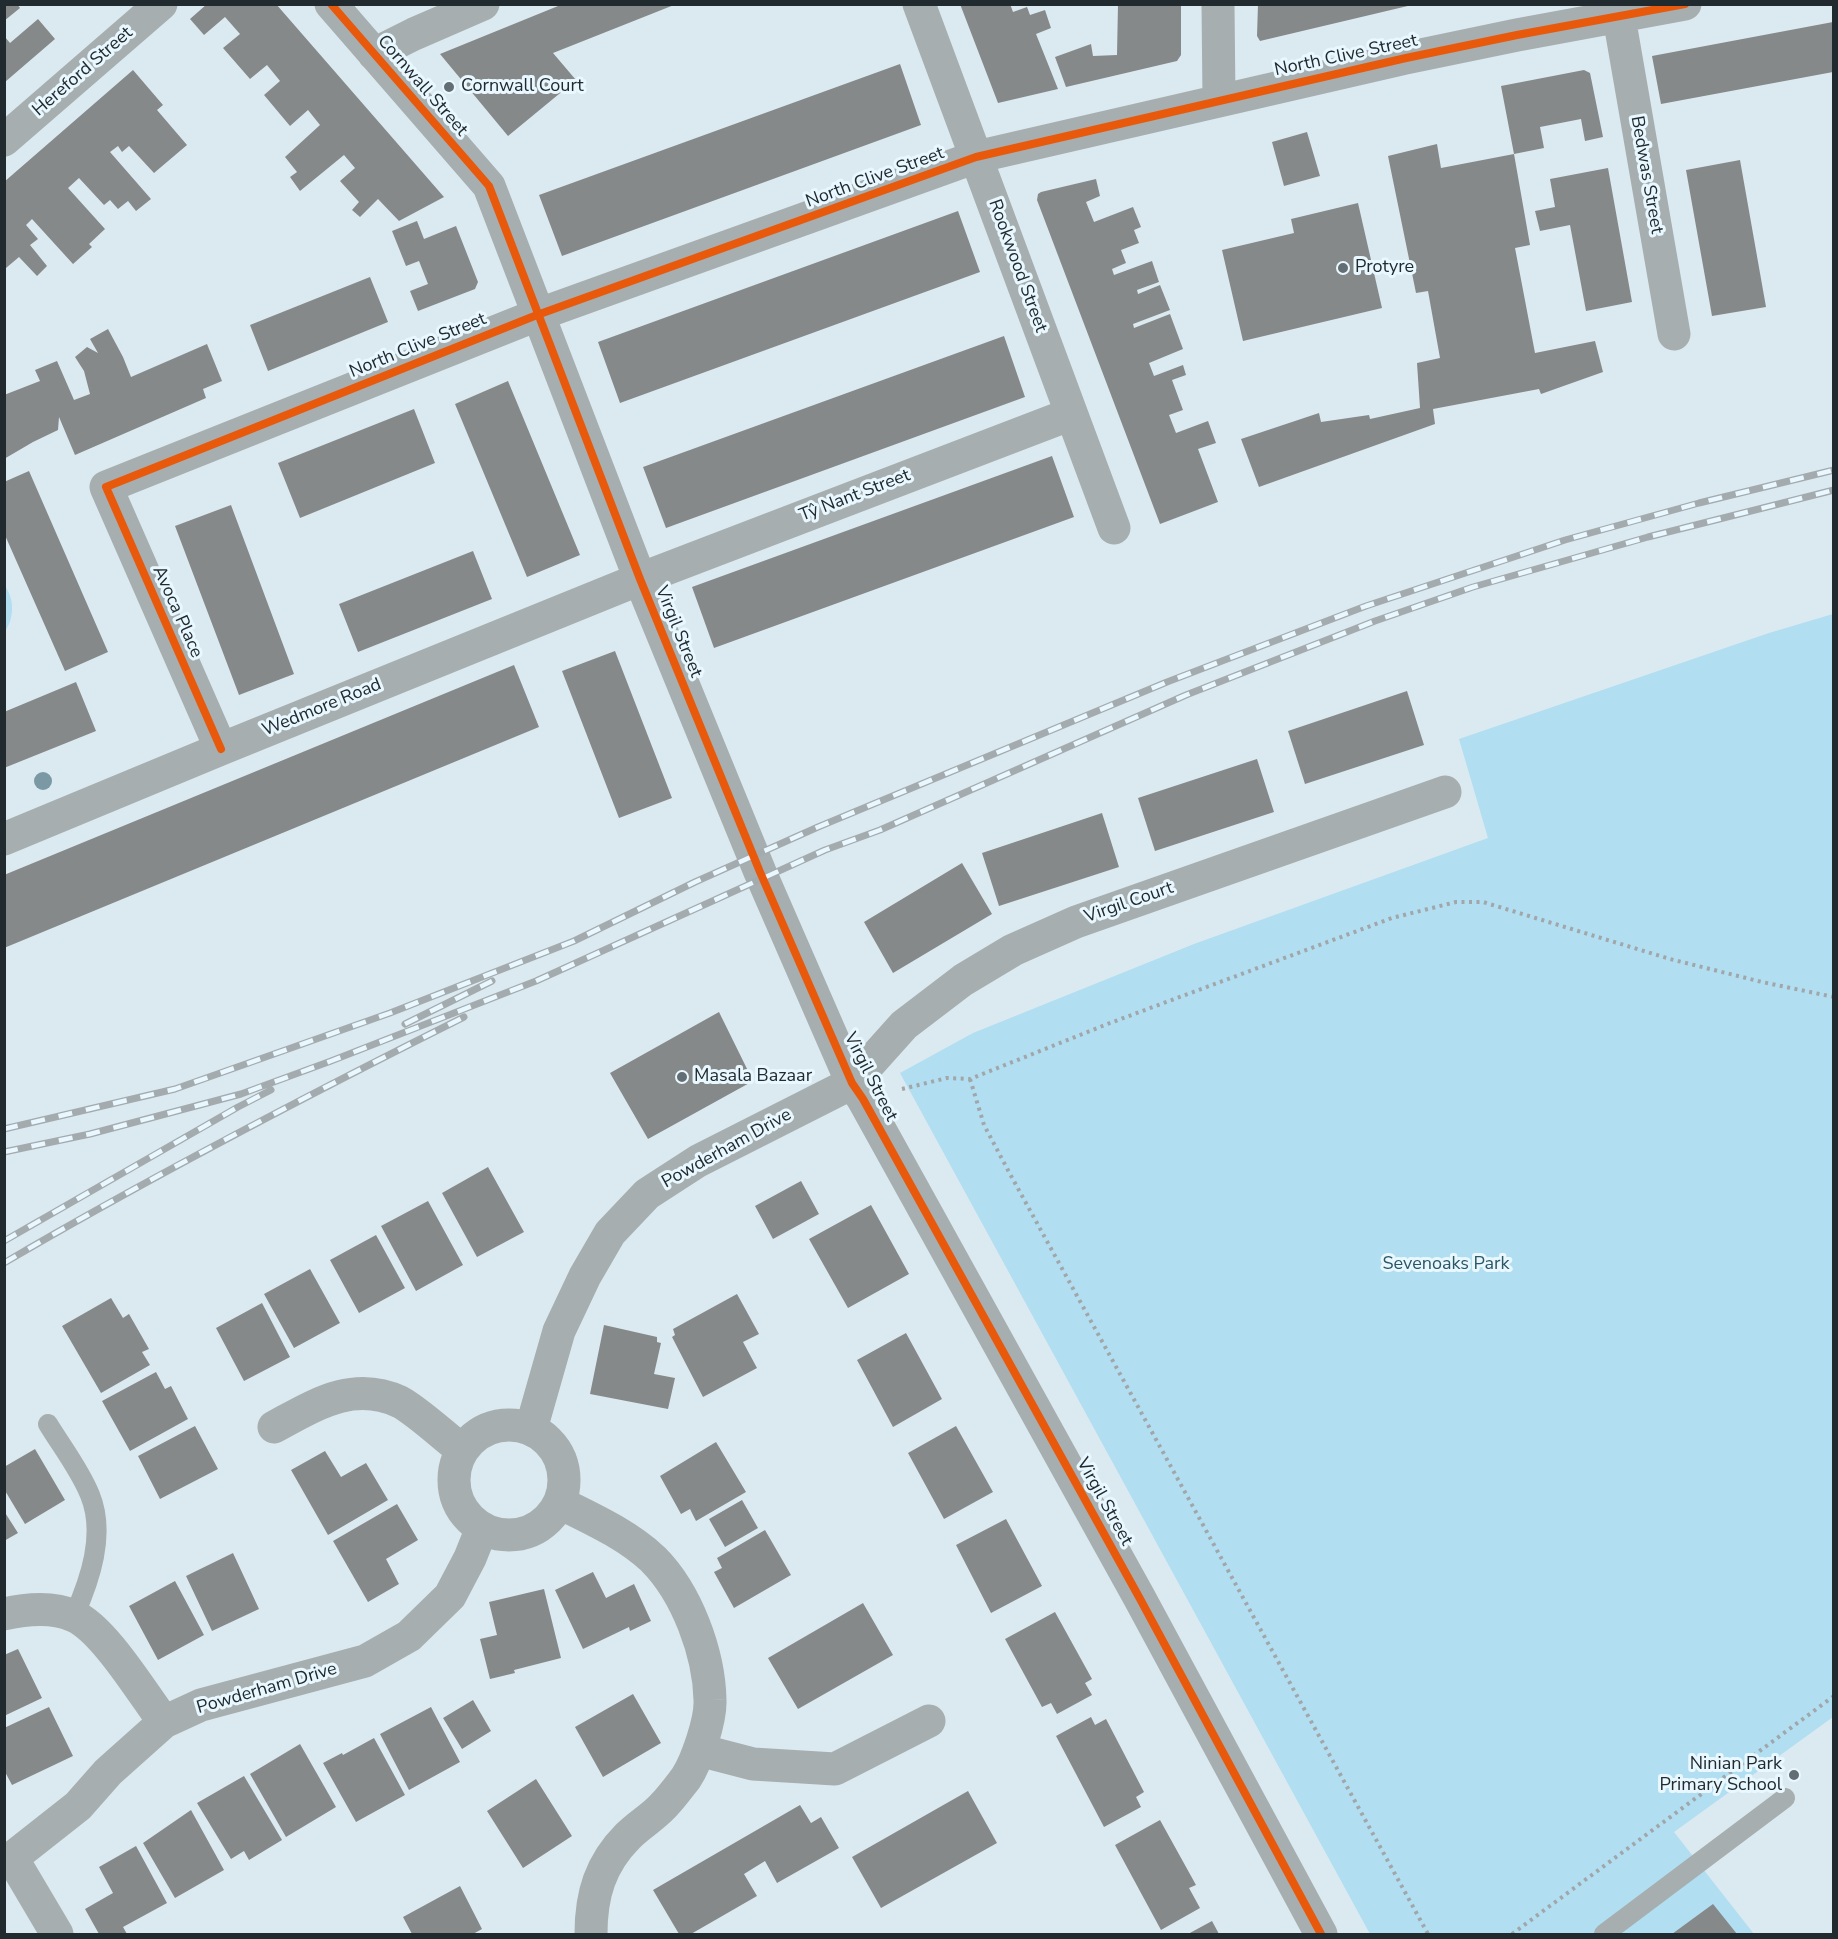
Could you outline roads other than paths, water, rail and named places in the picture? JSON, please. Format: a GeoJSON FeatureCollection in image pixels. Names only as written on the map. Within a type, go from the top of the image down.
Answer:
{"type":"FeatureCollection","features":[{"type":"Feature","properties":{"kind":"street","name":"Hereford Street"},"geometry":{"type":"LineString","coordinates":[[4,140],[161,4]]}},
{"type":"Feature","properties":{"kind":"street","name":"Cornwall Street"},"geometry":{"type":"LineString","coordinates":[[331,4],[489,186]]}},
{"type":"Feature","properties":{"kind":"street"},"geometry":{"type":"LineString","coordinates":[[374,54],[483,4]]}},
{"type":"Feature","properties":{"kind":"street","name":"Rookwood Street"},"geometry":{"type":"LineString","coordinates":[[919,4],[1114,528]]}},
{"type":"Feature","properties":{"kind":"street"},"geometry":{"type":"LineString","coordinates":[[1218,4],[1219,100]]}},
{"type":"Feature","properties":{"kind":"street","name":"North Clive Street"},"geometry":{"type":"LineString","coordinates":[[106,487],[537,315],[976,157],[1417,56],[1572,14],[1619,16],[1685,4]]}},
{"type":"Feature","properties":{"kind":"street","name":"Bedwas Street"},"geometry":{"type":"LineString","coordinates":[[1619,16],[1674,334]]}},
{"type":"Feature","properties":{"kind":"street","name":"Virgil Street"},"geometry":{"type":"LineString","coordinates":[[489,186],[640,579],[760,873],[858,1091],[1139,1596],[1321,1935]]}},
{"type":"Feature","properties":{"kind":"street","name":"Tŷ Nant Street"},"geometry":{"type":"LineString","coordinates":[[640,579],[1071,414]]}},
{"type":"Feature","properties":{"kind":"street","name":"Avoca Place"},"geometry":{"type":"LineString","coordinates":[[106,487],[221,749]]}},
{"type":"Feature","properties":{"kind":"street","name":"Wedmore Road"},"geometry":{"type":"LineString","coordinates":[[4,839],[640,579]]}},
{"type":"Feature","properties":{"kind":"street","name":"Virgil Court"},"geometry":{"type":"LineString","coordinates":[[858,1091],[904,1025],[963,980],[1013,950],[1076,922],[1445,792]]}},
{"type":"Feature","properties":{"kind":"street","name":"Powderham Drive"},"geometry":{"type":"LineString","coordinates":[[531,1429],[559,1331],[585,1276],[610,1233],[647,1194],[698,1161],[858,1091]]}},
{"type":"Feature","properties":{"kind":"street"},"geometry":{"type":"LineString","coordinates":[[274,1427],[318,1402],[343,1394],[376,1393],[401,1403],[462,1450]]}},
{"type":"Feature","properties":{"kind":"street"},"geometry":{"type":"LineString","coordinates":[[513,1425],[531,1429],[548,1441],[559,1456],[564,1473],[560,1503],[549,1519],[528,1533],[504,1536],[482,1528],[463,1510],[456,1492],[454,1479],[462,1450],[480,1434],[494,1428],[513,1425]]}},
{"type":"Feature","properties":{"kind":"street"},"geometry":{"type":"LineString","coordinates":[[560,1503],[610,1527],[653,1559],[679,1592],[694,1626],[706,1667],[710,1702],[699,1750],[686,1777],[663,1807],[629,1834],[610,1856],[598,1880],[591,1915],[591,1935]]}},
{"type":"Feature","properties":{"kind":"street","name":"Powderham Drive"},"geometry":{"type":"LineString","coordinates":[[8,1860],[78,1806],[108,1773],[164,1722],[201,1705],[365,1661],[409,1636],[450,1596],[470,1558],[482,1528]]}},
{"type":"Feature","properties":{"kind":"street"},"geometry":{"type":"LineString","coordinates":[[4,1614],[42,1609],[74,1616],[104,1639],[164,1722]]}},
{"type":"Feature","properties":{"kind":"street"},"geometry":{"type":"LineString","coordinates":[[699,1750],[753,1764],[835,1769],[929,1721]]}},
{"type":"Feature","properties":{"kind":"street"},"geometry":{"type":"LineString","coordinates":[[8,1860],[57,1935]]}},
{"type":"Feature","properties":{"kind":"lane"},"geometry":{"type":"LineString","coordinates":[[48,1424],[85,1484],[96,1513],[96,1541],[87,1587],[74,1616]]}},
{"type":"Feature","properties":{"kind":"lane"},"geometry":{"type":"LineString","coordinates":[[1604,1935],[1785,1798]]}},
{"type":"Feature","properties":{"kind":"railway"},"geometry":{"type":"LineString","coordinates":[[4,1129],[175,1089],[390,1013],[574,941],[695,882],[818,827],[1167,682],[1366,606],[1565,540],[1699,503],[1834,470]]}},
{"type":"Feature","properties":{"kind":"railway"},"geometry":{"type":"LineString","coordinates":[[4,1152],[90,1134],[241,1094],[331,1061],[536,981],[825,850],[880,830],[1186,695],[1375,621],[1473,587],[1648,537],[1834,490]]}},
{"type":"Feature","properties":{"kind":"railway"},"geometry":{"type":"LineString","coordinates":[[405,1024],[492,981]]}},
{"type":"Feature","properties":{"kind":"railway"},"geometry":{"type":"LineString","coordinates":[[4,1263],[232,1136],[464,1017]]}},
{"type":"Feature","properties":{"kind":"railway"},"geometry":{"type":"LineString","coordinates":[[4,1241],[271,1090]]}},
{"type":"Feature","properties":{"kind":"place","name":"Cornwall Court"},"geometry":{"type":"Point","coordinates":[449,87]}},
{"type":"Feature","properties":{"kind":"place","name":"Protyre"},"geometry":{"type":"Point","coordinates":[1343,268]}},
{"type":"Feature","properties":{"kind":"place","name":"Masala Bazaar"},"geometry":{"type":"Point","coordinates":[682,1077]}},
{"type":"Feature","properties":{"kind":"place","name":"Ninian Park Primary School"},"geometry":{"type":"Point","coordinates":[1794,1775]}},
{"type":"Feature","properties":{"kind":"park label","name":"Sevenoaks Park"},"geometry":{"type":"Point","coordinates":[1446,1265]}}]}
